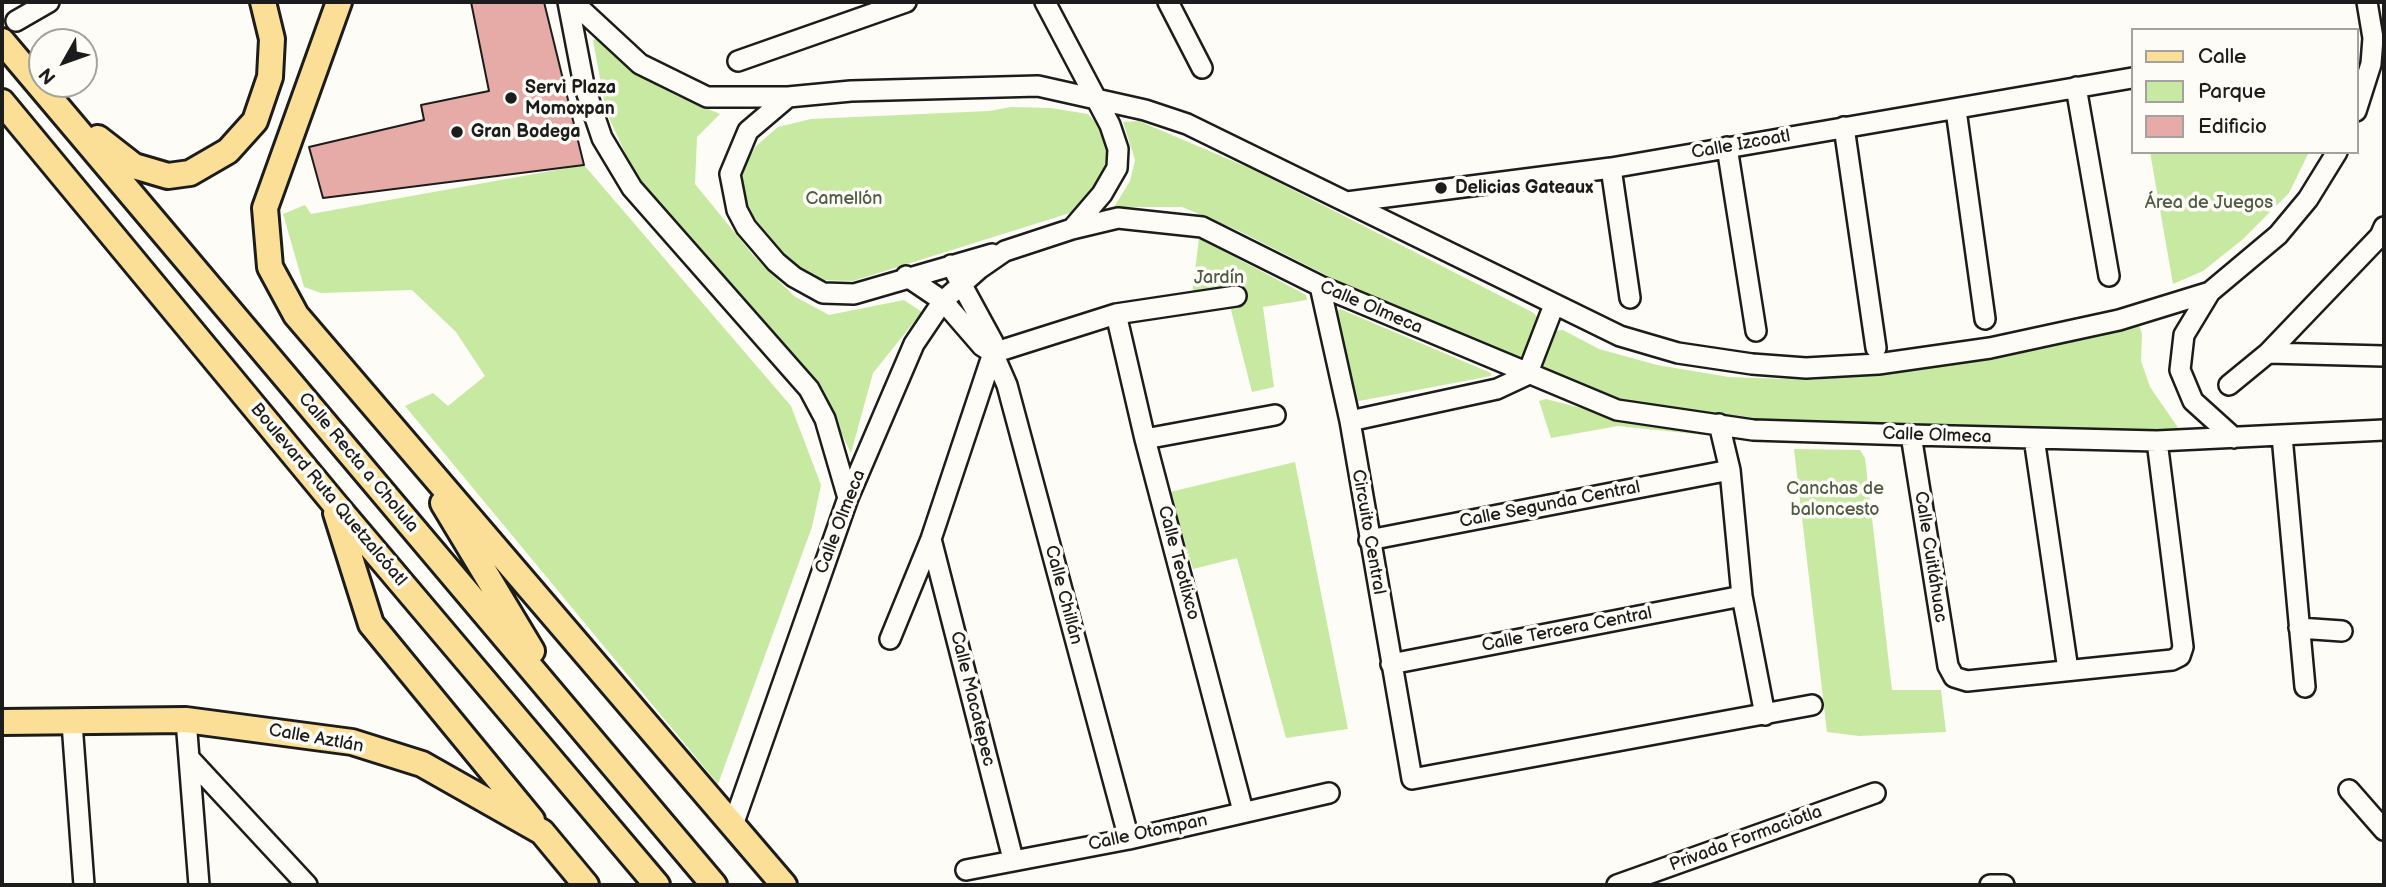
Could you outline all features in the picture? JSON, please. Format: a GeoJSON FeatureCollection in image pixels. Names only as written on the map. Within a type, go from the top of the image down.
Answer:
{"type":"FeatureCollection","features":[{"type":"Feature","properties":{"kind":"main road"},"geometry":{"type":"LineString","coordinates":[[52,100],[134,166],[169,176],[202,168],[239,142],[255,121],[265,95],[270,76],[272,39],[263,2]]}},
{"type":"Feature","properties":{"kind":"main road"},"geometry":{"type":"LineString","coordinates":[[339,2],[265,208],[270,267],[296,315],[784,885]]}},
{"type":"Feature","properties":{"kind":"main road","name":"Calle Recta a Cholula"},"geometry":{"type":"LineString","coordinates":[[2,41],[714,885]]}},
{"type":"Feature","properties":{"kind":"main road","name":"Boulevard Ruta Quetzalcóatl"},"geometry":{"type":"LineString","coordinates":[[2,102],[333,502],[657,885]]}},
{"type":"Feature","properties":{"kind":"main road"},"geometry":{"type":"LineString","coordinates":[[406,441],[572,718]]}},
{"type":"Feature","properties":{"kind":"main road"},"geometry":{"type":"LineString","coordinates":[[333,502],[371,624],[542,832]]}},
{"type":"Feature","properties":{"kind":"main road","name":"Calle Aztlán"},"geometry":{"type":"LineString","coordinates":[[2,722],[186,720],[363,746],[422,764],[542,832],[586,885]]}},
{"type":"Feature","properties":{"kind":"street"},"geometry":{"type":"LineString","coordinates":[[16,21],[49,2]]}},
{"type":"Feature","properties":{"kind":"street"},"geometry":{"type":"LineString","coordinates":[[571,2],[640,64],[707,97],[788,97],[851,91],[1038,86],[1093,95],[1187,124],[1620,336],[1678,353],[1752,364],[1807,368],[1878,364],[1990,348],[2119,320],[2210,292]]}},
{"type":"Feature","properties":{"kind":"street"},"geometry":{"type":"LineString","coordinates":[[571,2],[584,85],[602,138],[632,188],[809,389],[825,419],[848,498]]}},
{"type":"Feature","properties":{"kind":"street"},"geometry":{"type":"LineString","coordinates":[[738,61],[906,2]]}},
{"type":"Feature","properties":{"kind":"street"},"geometry":{"type":"LineString","coordinates":[[1045,2],[1110,125],[1118,149],[1117,168],[1102,194],[1072,229]]}},
{"type":"Feature","properties":{"kind":"street"},"geometry":{"type":"LineString","coordinates":[[1168,2],[1202,68]]}},
{"type":"Feature","properties":{"kind":"street"},"geometry":{"type":"LineString","coordinates":[[2358,105],[2371,64],[2374,42],[2367,2]]}},
{"type":"Feature","properties":{"kind":"street","name":"Calle Izcoatl"},"geometry":{"type":"LineString","coordinates":[[1347,202],[1611,168],[2130,78]]}},
{"type":"Feature","properties":{"kind":"street"},"geometry":{"type":"LineString","coordinates":[[2076,88],[2109,276]]}},
{"type":"Feature","properties":{"kind":"street"},"geometry":{"type":"LineString","coordinates":[[788,97],[748,131],[730,174],[737,210],[746,227],[776,262],[806,285],[823,293],[854,294],[906,276],[1005,251]]}},
{"type":"Feature","properties":{"kind":"street"},"geometry":{"type":"LineString","coordinates":[[1956,110],[1985,319]]}},
{"type":"Feature","properties":{"kind":"street"},"geometry":{"type":"LineString","coordinates":[[1844,127],[1875,348]]}},
{"type":"Feature","properties":{"kind":"street"},"geometry":{"type":"LineString","coordinates":[[1727,147],[1756,331]]}},
{"type":"Feature","properties":{"kind":"street"},"geometry":{"type":"LineString","coordinates":[[2234,438],[2193,401],[2180,370],[2181,346],[2188,324],[2210,292],[2278,234],[2308,199],[2336,154]]}},
{"type":"Feature","properties":{"kind":"street"},"geometry":{"type":"LineString","coordinates":[[1611,168],[1630,298]]}},
{"type":"Feature","properties":{"kind":"street","name":"Calle Olmeca"},"geometry":{"type":"LineString","coordinates":[[733,825],[848,498],[914,344],[943,301],[960,284],[1005,251],[1072,229],[1118,218],[1202,227],[1320,286],[1618,411],[1753,430],[1911,435],[2157,441],[2384,430]]}},
{"type":"Feature","properties":{"kind":"street"},"geometry":{"type":"LineString","coordinates":[[2229,385],[2268,353],[2383,233]]}},
{"type":"Feature","properties":{"kind":"street","name":"Calle Chillán"},"geometry":{"type":"LineString","coordinates":[[951,265],[993,342],[993,353],[1007,385],[1129,839]]}},
{"type":"Feature","properties":{"kind":"street","name":"Calle Chillán"},"geometry":{"type":"LineString","coordinates":[[906,276],[943,301],[982,346],[993,353]]}},
{"type":"Feature","properties":{"kind":"street","name":"Circuito Central"},"geometry":{"type":"LineString","coordinates":[[1320,286],[1350,421],[1412,779],[1765,715]]}},
{"type":"Feature","properties":{"kind":"street"},"geometry":{"type":"LineString","coordinates":[[890,639],[931,539],[993,353],[1116,314],[1236,296]]}},
{"type":"Feature","properties":{"kind":"street"},"geometry":{"type":"LineString","coordinates":[[1350,421],[1497,389],[1527,375],[1554,304]]}},
{"type":"Feature","properties":{"kind":"street","name":"Calle Teotlixco"},"geometry":{"type":"LineString","coordinates":[[1116,314],[1145,439],[1243,811]]}},
{"type":"Feature","properties":{"kind":"street"},"geometry":{"type":"LineString","coordinates":[[2268,353],[2384,356]]}},
{"type":"Feature","properties":{"kind":"street"},"geometry":{"type":"LineString","coordinates":[[1145,439],[1275,415]]}},
{"type":"Feature","properties":{"kind":"street"},"geometry":{"type":"LineString","coordinates":[[1719,424],[1730,470],[1742,596],[1765,715],[1812,705]]}},
{"type":"Feature","properties":{"kind":"street","name":"Calle Cuitláhuac"},"geometry":{"type":"LineString","coordinates":[[1911,435],[1948,666],[1954,677],[1966,681],[2067,670]]}},
{"type":"Feature","properties":{"kind":"street"},"geometry":{"type":"LineString","coordinates":[[2282,436],[2305,687]]}},
{"type":"Feature","properties":{"kind":"street"},"geometry":{"type":"LineString","coordinates":[[2035,438],[2067,670],[2172,660],[2180,656],[2183,648],[2157,441]]}},
{"type":"Feature","properties":{"kind":"street","name":"Calle Segunda Central"},"geometry":{"type":"LineString","coordinates":[[1369,540],[1730,470]]}},
{"type":"Feature","properties":{"kind":"street","name":"Calle Macatepec"},"geometry":{"type":"LineString","coordinates":[[931,539],[1013,859]]}},
{"type":"Feature","properties":{"kind":"street","name":"Calle Tercera Central"},"geometry":{"type":"LineString","coordinates":[[1391,664],[1742,596]]}},
{"type":"Feature","properties":{"kind":"street"},"geometry":{"type":"LineString","coordinates":[[2299,628],[2342,631]]}},
{"type":"Feature","properties":{"kind":"street"},"geometry":{"type":"LineString","coordinates":[[186,720],[199,885]]}},
{"type":"Feature","properties":{"kind":"street"},"geometry":{"type":"LineString","coordinates":[[72,723],[84,885]]}},
{"type":"Feature","properties":{"kind":"street"},"geometry":{"type":"LineString","coordinates":[[190,759],[307,885]]}},
{"type":"Feature","properties":{"kind":"street"},"geometry":{"type":"LineString","coordinates":[[2349,790],[2384,830]]}},
{"type":"Feature","properties":{"kind":"street","name":"Calle Otompan"},"geometry":{"type":"LineString","coordinates":[[966,870],[1129,839],[1329,793]]}},
{"type":"Feature","properties":{"kind":"street","name":"Privada Formaciotla"},"geometry":{"type":"LineString","coordinates":[[1617,885],[1875,793]]}},
{"type":"Feature","properties":{"kind":"street"},"geometry":{"type":"LineString","coordinates":[[1990,885],[2004,885]]}},
{"type":"Feature","properties":{"kind":"green space"},"geometry":{"type":"Polygon","coordinates":[[[598,38],[634,73],[677,96],[720,114],[697,137],[695,184],[753,255],[794,296],[829,315],[904,300],[922,312],[873,373],[851,453],[819,388],[640,186],[606,111],[593,40],[598,38]]]}},
{"type":"Feature","properties":{"kind":"green space","name":"Camellón"},"geometry":{"type":"Polygon","coordinates":[[[1011,107],[1051,108],[1088,114],[1099,126],[1110,156],[1107,179],[1090,202],[1070,213],[853,281],[819,280],[791,262],[741,202],[740,174],[756,146],[778,127],[811,119],[989,111],[1011,107]]]}},
{"type":"Feature","properties":{"kind":"green space"},"geometry":{"type":"Polygon","coordinates":[[[1139,121],[1254,170],[1532,312],[1541,320],[1527,359],[1518,365],[1405,315],[1239,231],[1182,207],[1114,207],[1130,181],[1135,160],[1123,122],[1139,121]]]}},
{"type":"Feature","properties":{"kind":"green space","name":"Área de Juegos"},"geometry":{"type":"Polygon","coordinates":[[[2150,154],[2308,154],[2289,193],[2242,240],[2203,271],[2173,284],[2150,154]]]}},
{"type":"Feature","properties":{"kind":"green space"},"geometry":{"type":"Polygon","coordinates":[[[584,165],[791,406],[821,485],[812,527],[718,784],[405,406],[433,393],[448,406],[485,376],[456,332],[412,290],[321,293],[304,287],[283,214],[305,205],[311,214],[584,165]]]}},
{"type":"Feature","properties":{"kind":"green space","name":"Jardín"},"geometry":{"type":"Polygon","coordinates":[[[1199,238],[1306,295],[1307,300],[1263,307],[1274,387],[1252,392],[1229,302],[1191,304],[1199,238]]]}},
{"type":"Feature","properties":{"kind":"green space"},"geometry":{"type":"Polygon","coordinates":[[[1340,309],[1491,373],[1491,376],[1354,402],[1336,313],[1340,309]]]}},
{"type":"Feature","properties":{"kind":"green space"},"geometry":{"type":"Polygon","coordinates":[[[2139,325],[2142,334],[2141,361],[2150,387],[2179,429],[2107,433],[1743,423],[1607,403],[1536,372],[1551,331],[1563,330],[1599,349],[1657,365],[1729,377],[1813,380],[1946,366],[2112,333],[2139,325]]]}},
{"type":"Feature","properties":{"kind":"green space"},"geometry":{"type":"Polygon","coordinates":[[[1546,399],[1616,417],[1710,429],[1714,436],[1618,426],[1551,438],[1539,401],[1546,399]]]}},
{"type":"Feature","properties":{"kind":"green space","name":"Canchas de baloncesto"},"geometry":{"type":"Polygon","coordinates":[[[1794,449],[1860,450],[1865,458],[1892,690],[1941,690],[1946,732],[1859,736],[1827,732],[1794,449]]]}},
{"type":"Feature","properties":{"kind":"green space"},"geometry":{"type":"Polygon","coordinates":[[[1295,462],[1348,729],[1286,738],[1237,558],[1193,569],[1170,492],[1295,462]]]}},
{"type":"Feature","properties":{"kind":"building","name":"Servi Plaza Momoxpan"},"geometry":{"type":"Polygon","coordinates":[[[471,2],[544,2],[584,165],[323,198],[309,147],[424,120],[421,105],[489,91],[471,2]]]}},
{"type":"Feature","properties":{"kind":"place","name":"Servi Plaza Momoxpan"},"geometry":{"type":"Point","coordinates":[511,98]}},
{"type":"Feature","properties":{"kind":"place","name":"Gran Bodega"},"geometry":{"type":"Point","coordinates":[457,132]}},
{"type":"Feature","properties":{"kind":"place","name":"Delicias Gateaux"},"geometry":{"type":"Point","coordinates":[1441,188]}}]}
